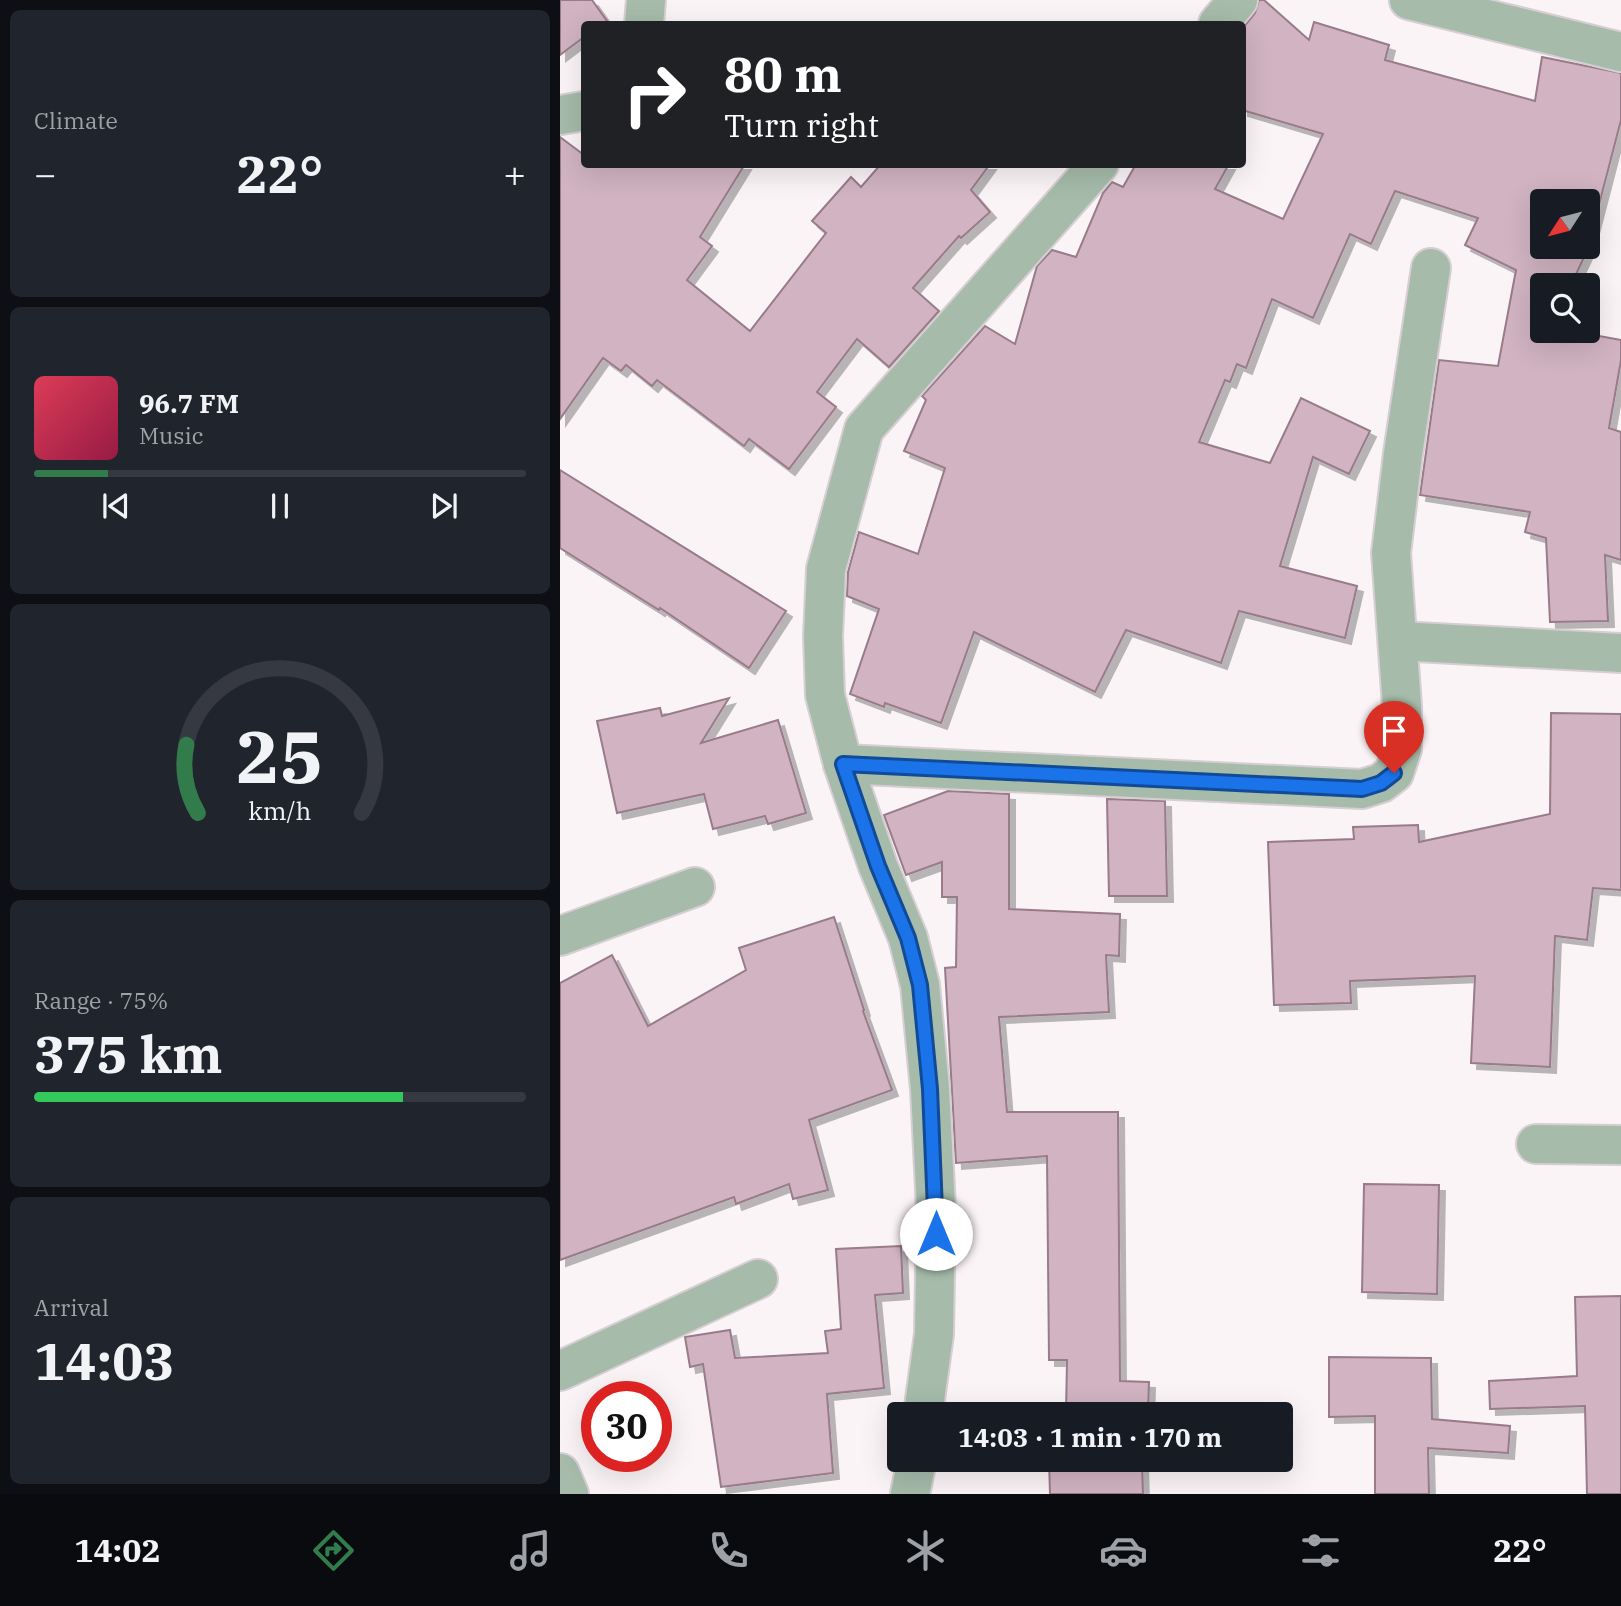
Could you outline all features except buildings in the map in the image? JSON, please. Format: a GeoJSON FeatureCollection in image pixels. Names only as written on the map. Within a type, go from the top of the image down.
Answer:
{"type":"FeatureCollection","features":[{"type":"Feature","properties":{"kind":"street"},"geometry":{"type":"LineString","coordinates":[[644,21],[646,0]]}},
{"type":"Feature","properties":{"kind":"street"},"geometry":{"type":"LineString","coordinates":[[1220,21],[1238,0]]}},
{"type":"Feature","properties":{"kind":"street"},"geometry":{"type":"LineString","coordinates":[[1409,0],[1621,52]]}},
{"type":"Feature","properties":{"kind":"street"},"geometry":{"type":"LineString","coordinates":[[560,115],[581,112]]}},
{"type":"Feature","properties":{"kind":"street"},"geometry":{"type":"LineString","coordinates":[[925,1402],[934,1334],[936,1209],[930,1089],[920,985],[908,938],[878,866],[843,764],[825,695],[823,636],[826,569],[864,429],[1095,168]]}},
{"type":"Feature","properties":{"kind":"street"},"geometry":{"type":"LineString","coordinates":[[843,764],[1362,789],[1381,783],[1394,773],[1402,749],[1402,706],[1391,553],[1431,268]]}},
{"type":"Feature","properties":{"kind":"street"},"geometry":{"type":"LineString","coordinates":[[1398,641],[1621,653]]}},
{"type":"Feature","properties":{"kind":"street"},"geometry":{"type":"LineString","coordinates":[[560,936],[695,887]]}},
{"type":"Feature","properties":{"kind":"street"},"geometry":{"type":"LineString","coordinates":[[1535,1144],[1621,1145]]}},
{"type":"Feature","properties":{"kind":"street"},"geometry":{"type":"LineString","coordinates":[[560,1371],[758,1279]]}},
{"type":"Feature","properties":{"kind":"street"},"geometry":{"type":"LineString","coordinates":[[910,1494],[915,1472]]}},
{"type":"Feature","properties":{"kind":"street"},"geometry":{"type":"LineString","coordinates":[[560,1473],[569,1494]]}},
{"type":"Feature","properties":{"kind":"route"},"geometry":{"type":"LineString","coordinates":[[936,1234],[930,1089],[920,985],[908,938],[878,866],[843,764],[1362,789],[1381,783],[1394,773]]}}]}
